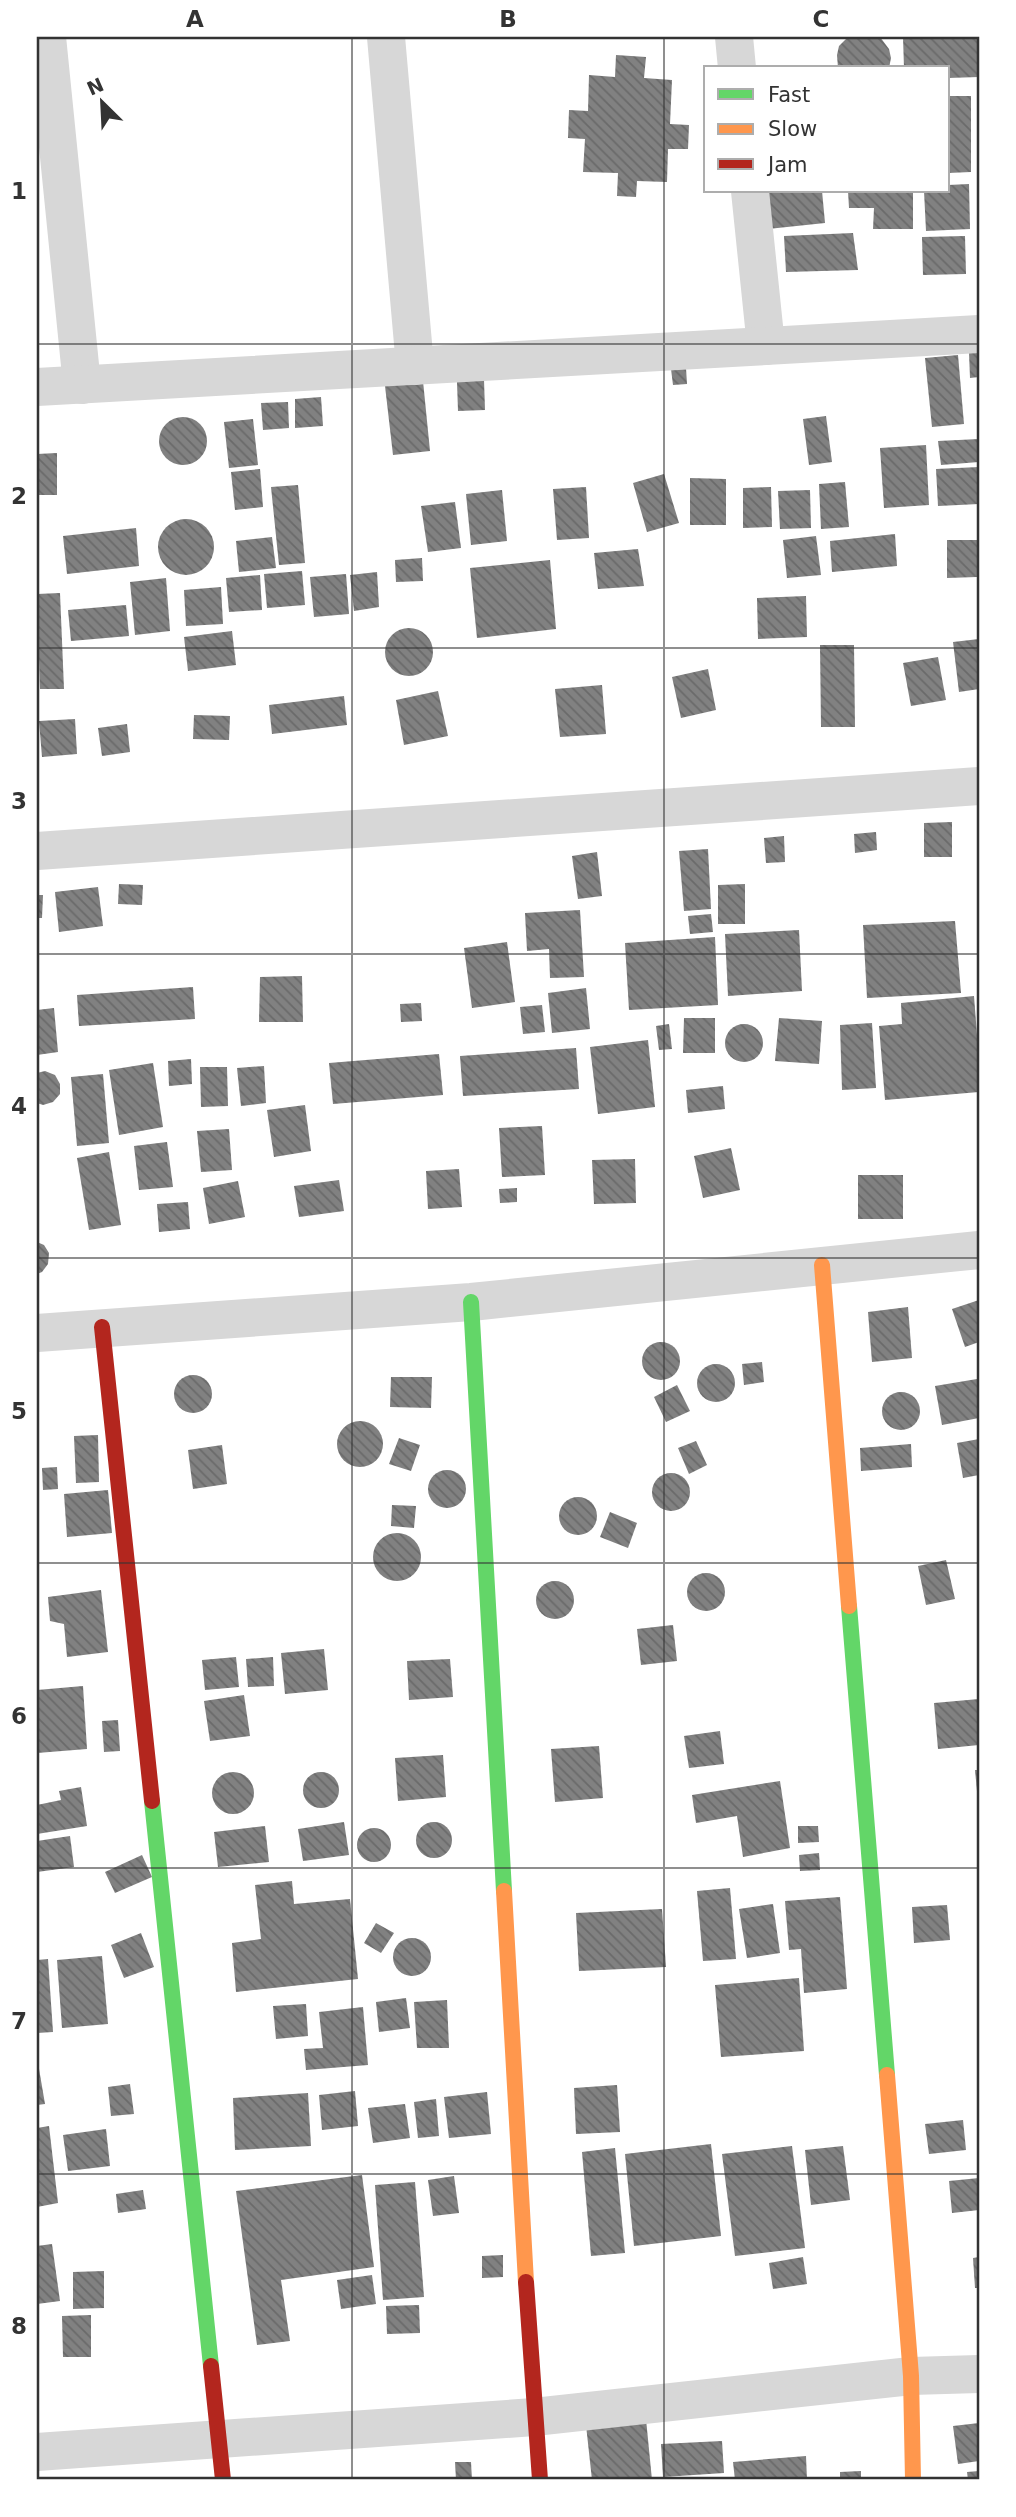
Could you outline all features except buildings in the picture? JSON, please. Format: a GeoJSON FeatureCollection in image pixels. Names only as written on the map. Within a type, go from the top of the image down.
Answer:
{"type":"FeatureCollection","features":[{"type":"Feature","properties":{"kind":"street"},"geometry":{"type":"LineString","coordinates":[[47,37],[82,385]]}},
{"type":"Feature","properties":{"kind":"street"},"geometry":{"type":"LineString","coordinates":[[386,37],[415,366]]}},
{"type":"Feature","properties":{"kind":"street"},"geometry":{"type":"LineString","coordinates":[[734,37],[737,66]]}},
{"type":"Feature","properties":{"kind":"street"},"geometry":{"type":"LineString","coordinates":[[750,192],[766,346]]}},
{"type":"Feature","properties":{"kind":"street"},"geometry":{"type":"LineString","coordinates":[[37,387],[979,334]]}},
{"type":"Feature","properties":{"kind":"street"},"geometry":{"type":"LineString","coordinates":[[37,851],[979,786]]}},
{"type":"Feature","properties":{"kind":"street"},"geometry":{"type":"LineString","coordinates":[[37,1333],[471,1302],[979,1250]]}},
{"type":"Feature","properties":{"kind":"street"},"geometry":{"type":"LineString","coordinates":[[822,1265],[911,2376],[913,2480]]}},
{"type":"Feature","properties":{"kind":"street"},"geometry":{"type":"LineString","coordinates":[[471,1302],[534,2417],[540,2480]]}},
{"type":"Feature","properties":{"kind":"street"},"geometry":{"type":"LineString","coordinates":[[102,1327],[223,2480]]}},
{"type":"Feature","properties":{"kind":"street"},"geometry":{"type":"LineString","coordinates":[[37,2452],[534,2417],[911,2376],[979,2374]]}},
{"type":"Feature","properties":{"kind":"traffic: fast"},"geometry":{"type":"LineString","coordinates":[[471,1302],[504,1891]]}},
{"type":"Feature","properties":{"kind":"traffic: fast"},"geometry":{"type":"LineString","coordinates":[[849,1606],[887,2075]]}},
{"type":"Feature","properties":{"kind":"traffic: fast"},"geometry":{"type":"LineString","coordinates":[[152,1801],[211,2366]]}},
{"type":"Feature","properties":{"kind":"traffic: slow"},"geometry":{"type":"LineString","coordinates":[[822,1265],[849,1606]]}},
{"type":"Feature","properties":{"kind":"traffic: slow"},"geometry":{"type":"LineString","coordinates":[[504,1891],[526,2282]]}},
{"type":"Feature","properties":{"kind":"traffic: slow"},"geometry":{"type":"LineString","coordinates":[[887,2075],[911,2376],[913,2480]]}},
{"type":"Feature","properties":{"kind":"traffic: jam"},"geometry":{"type":"LineString","coordinates":[[102,1327],[152,1801]]}},
{"type":"Feature","properties":{"kind":"traffic: jam"},"geometry":{"type":"LineString","coordinates":[[526,2282],[540,2480]]}},
{"type":"Feature","properties":{"kind":"traffic: jam"},"geometry":{"type":"LineString","coordinates":[[211,2366],[223,2480]]}}]}
